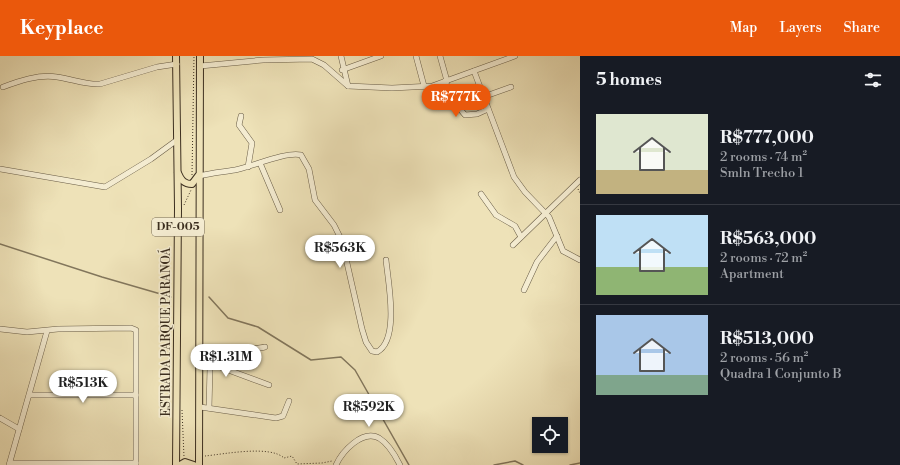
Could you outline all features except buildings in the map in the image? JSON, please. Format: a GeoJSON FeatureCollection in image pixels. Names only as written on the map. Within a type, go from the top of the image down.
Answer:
{"type":"FeatureCollection","features":[{"type":"Feature","properties":{"kind":"main road","name":"ESTRADA PARQUE PARANOÁ"},"geometry":{"type":"LineString","coordinates":[[176,56],[176,465]]}},
{"type":"Feature","properties":{"kind":"main road","name":"DF-005"},"geometry":{"type":"LineString","coordinates":[[199,465],[200,56]]}},
{"type":"Feature","properties":{"kind":"main road"},"geometry":{"type":"LineString","coordinates":[[177,172],[183,181],[192,184],[199,176]]}},
{"type":"Feature","properties":{"kind":"main road"},"geometry":{"type":"LineString","coordinates":[[180,465],[185,462],[194,465]]}},
{"type":"Feature","properties":{"kind":"street"},"geometry":{"type":"LineString","coordinates":[[340,56],[342,70],[348,86]]}},
{"type":"Feature","properties":{"kind":"street"},"geometry":{"type":"LineString","coordinates":[[342,70],[381,56]]}},
{"type":"Feature","properties":{"kind":"street"},"geometry":{"type":"LineString","coordinates":[[416,56],[424,86]]}},
{"type":"Feature","properties":{"kind":"street"},"geometry":{"type":"LineString","coordinates":[[440,56],[446,81],[454,102],[465,115],[477,114],[488,109]]}},
{"type":"Feature","properties":{"kind":"street"},"geometry":{"type":"LineString","coordinates":[[200,66],[263,60],[312,59],[324,64],[348,86],[392,88],[424,86],[446,81],[514,56]]}},
{"type":"Feature","properties":{"kind":"street"},"geometry":{"type":"LineString","coordinates":[[2,87],[34,78],[56,77],[91,84],[100,84],[157,67],[176,64]]}},
{"type":"Feature","properties":{"kind":"street"},"geometry":{"type":"LineString","coordinates":[[474,71],[514,177],[525,192],[546,213],[566,254],[580,260]]}},
{"type":"Feature","properties":{"kind":"street"},"geometry":{"type":"LineString","coordinates":[[483,97],[511,86]]}},
{"type":"Feature","properties":{"kind":"street"},"geometry":{"type":"LineString","coordinates":[[241,116],[240,125],[252,143],[248,166]]}},
{"type":"Feature","properties":{"kind":"street"},"geometry":{"type":"LineString","coordinates":[[0,169],[105,188],[151,159],[177,140]]}},
{"type":"Feature","properties":{"kind":"street"},"geometry":{"type":"LineString","coordinates":[[199,176],[260,163],[286,154],[297,154],[304,158],[309,169],[316,200],[334,225],[342,241],[364,336],[369,349],[377,352],[383,347],[388,336],[391,323],[386,260]]}},
{"type":"Feature","properties":{"kind":"street"},"geometry":{"type":"LineString","coordinates":[[260,163],[280,210]]}},
{"type":"Feature","properties":{"kind":"street"},"geometry":{"type":"LineString","coordinates":[[513,245],[580,180]]}},
{"type":"Feature","properties":{"kind":"street"},"geometry":{"type":"LineString","coordinates":[[480,194],[496,215],[515,226],[521,237]]}},
{"type":"Feature","properties":{"kind":"street"},"geometry":{"type":"LineString","coordinates":[[524,290],[537,262],[558,236]]}},
{"type":"Feature","properties":{"kind":"street"},"geometry":{"type":"LineString","coordinates":[[0,329],[27,332],[47,330],[58,329],[102,328],[131,328],[136,330],[136,464],[10,464],[47,330]]}},
{"type":"Feature","properties":{"kind":"street"},"geometry":{"type":"LineString","coordinates":[[209,408],[210,368],[214,355],[221,350],[251,350],[265,347]]}},
{"type":"Feature","properties":{"kind":"street"},"geometry":{"type":"LineString","coordinates":[[210,368],[216,366],[220,367],[269,385]]}},
{"type":"Feature","properties":{"kind":"street"},"geometry":{"type":"LineString","coordinates":[[30,395],[136,395]]}},
{"type":"Feature","properties":{"kind":"street"},"geometry":{"type":"LineString","coordinates":[[200,407],[276,418],[283,416],[290,401]]}},
{"type":"Feature","properties":{"kind":"street"},"geometry":{"type":"LineString","coordinates":[[0,418],[19,429]]}},
{"type":"Feature","properties":{"kind":"street"},"geometry":{"type":"LineString","coordinates":[[336,465],[345,450],[352,444],[361,439],[376,437],[389,447],[400,465]]}},
{"type":"Feature","properties":{"kind":"path"},"geometry":{"type":"LineString","coordinates":[[184,207],[191,192],[192,184],[194,56]]}},
{"type":"Feature","properties":{"kind":"path"},"geometry":{"type":"LineString","coordinates":[[199,456],[254,451],[278,453],[284,458],[292,456],[297,464],[322,464],[339,459]]}},
{"type":"Feature","properties":{"kind":"waterway"},"geometry":{"type":"LineString","coordinates":[[0,244],[102,277],[171,297]]}},
{"type":"Feature","properties":{"kind":"waterway"},"geometry":{"type":"LineString","coordinates":[[209,297],[228,318],[258,327],[311,360],[341,357],[355,370],[409,465]]}},
{"type":"Feature","properties":{"kind":"waterway"},"geometry":{"type":"LineString","coordinates":[[494,465],[515,461],[523,465]]}},
{"type":"Feature","properties":{"kind":"waterway"},"geometry":{"type":"LineString","coordinates":[[570,465],[580,463]]}}]}
